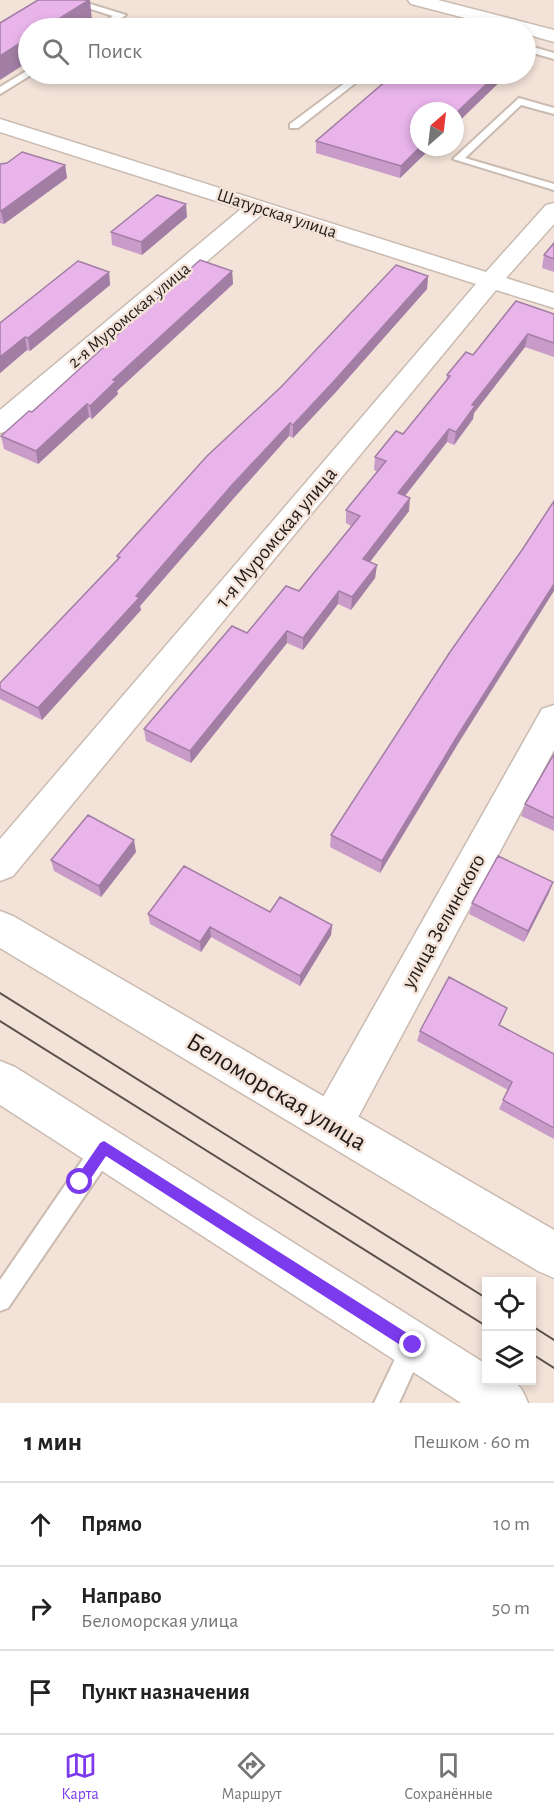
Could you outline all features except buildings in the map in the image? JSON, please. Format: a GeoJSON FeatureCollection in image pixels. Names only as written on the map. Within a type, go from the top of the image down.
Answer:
{"type":"FeatureCollection","features":[{"type":"Feature","properties":{"kind":"street"},"geometry":{"type":"LineString","coordinates":[[417,0],[488,18]]}},
{"type":"Feature","properties":{"kind":"street"},"geometry":{"type":"LineString","coordinates":[[473,14],[489,0]]}},
{"type":"Feature","properties":{"kind":"street"},"geometry":{"type":"LineString","coordinates":[[536,31],[554,36]]}},
{"type":"Feature","properties":{"kind":"street","name":"Шатурская улица"},"geometry":{"type":"LineString","coordinates":[[0,125],[34,144],[257,207],[554,301]]}},
{"type":"Feature","properties":{"kind":"street","name":"2-я Муромская улица"},"geometry":{"type":"LineString","coordinates":[[0,424],[257,207]]}},
{"type":"Feature","properties":{"kind":"street","name":"1-я Муромская улица"},"geometry":{"type":"LineString","coordinates":[[0,865],[491,281],[554,210]]}},
{"type":"Feature","properties":{"kind":"street","name":"улица Зелинского"},"geometry":{"type":"LineString","coordinates":[[332,1123],[554,718]]}},
{"type":"Feature","properties":{"kind":"street","name":"Беломорская улица"},"geometry":{"type":"LineString","coordinates":[[0,928],[554,1255]]}},
{"type":"Feature","properties":{"kind":"street"},"geometry":{"type":"LineString","coordinates":[[0,1081],[504,1403]]}},
{"type":"Feature","properties":{"kind":"lane"},"geometry":{"type":"LineString","coordinates":[[68,0],[121,15],[116,18]]}},
{"type":"Feature","properties":{"kind":"lane"},"geometry":{"type":"LineString","coordinates":[[536,51],[554,56]]}},
{"type":"Feature","properties":{"kind":"lane"},"geometry":{"type":"LineString","coordinates":[[0,91],[18,79]]}},
{"type":"Feature","properties":{"kind":"lane"},"geometry":{"type":"LineString","coordinates":[[294,126],[349,84]]}},
{"type":"Feature","properties":{"kind":"lane"},"geometry":{"type":"LineString","coordinates":[[554,111],[519,101],[458,159],[554,187]]}},
{"type":"Feature","properties":{"kind":"lane"},"geometry":{"type":"LineString","coordinates":[[0,1300],[104,1148]]}},
{"type":"Feature","properties":{"kind":"lane"},"geometry":{"type":"LineString","coordinates":[[386,1403],[413,1345]]}},
{"type":"Feature","properties":{"kind":"tram line"},"geometry":{"type":"LineString","coordinates":[[0,993],[482,1295]]}},
{"type":"Feature","properties":{"kind":"tram line"},"geometry":{"type":"LineString","coordinates":[[0,1021],[482,1323]]}},
{"type":"Feature","properties":{"kind":"tram line"},"geometry":{"type":"LineString","coordinates":[[536,1329],[554,1340]]}},
{"type":"Feature","properties":{"kind":"tram line"},"geometry":{"type":"LineString","coordinates":[[536,1357],[554,1368]]}},
{"type":"Feature","properties":{"kind":"route"},"geometry":{"type":"LineString","coordinates":[[80,1182],[104,1148],[413,1345]]}}]}
